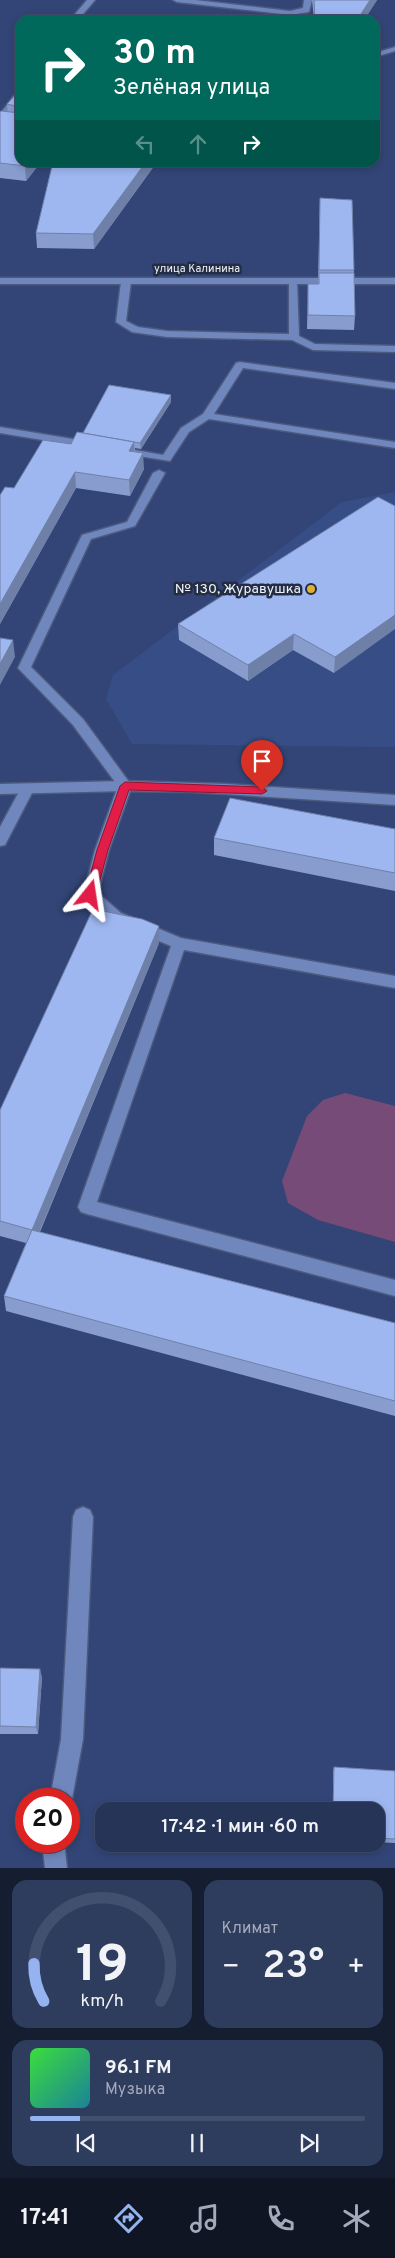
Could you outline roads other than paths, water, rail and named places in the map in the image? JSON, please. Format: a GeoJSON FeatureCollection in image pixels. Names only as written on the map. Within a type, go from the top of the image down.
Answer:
{"type":"FeatureCollection","features":[{"type":"Feature","properties":{"kind":"street"},"geometry":{"type":"LineString","coordinates":[[78,15],[91,0]]}},
{"type":"Feature","properties":{"kind":"street"},"geometry":{"type":"LineString","coordinates":[[177,0],[290,13],[306,10],[308,0]]}},
{"type":"Feature","properties":{"kind":"street"},"geometry":{"type":"LineString","coordinates":[[380,54],[395,50]]}},
{"type":"Feature","properties":{"kind":"street"},"geometry":{"type":"LineString","coordinates":[[2,121],[15,100]]}},
{"type":"Feature","properties":{"kind":"street"},"geometry":{"type":"LineString","coordinates":[[0,102],[12,104]]}},
{"type":"Feature","properties":{"kind":"street","name":"улица Калинина"},"geometry":{"type":"LineString","coordinates":[[0,282],[395,281]]}},
{"type":"Feature","properties":{"kind":"street"},"geometry":{"type":"LineString","coordinates":[[126,282],[121,322],[135,330],[167,334],[294,337],[313,347],[395,349]]}},
{"type":"Feature","properties":{"kind":"street"},"geometry":{"type":"LineString","coordinates":[[294,282],[294,337]]}},
{"type":"Feature","properties":{"kind":"street"},"geometry":{"type":"LineString","coordinates":[[125,786],[78,722],[24,668],[86,537],[130,524],[166,459],[185,430],[207,416],[240,365],[395,386]]}},
{"type":"Feature","properties":{"kind":"street"},"geometry":{"type":"LineString","coordinates":[[207,416],[395,445]]}},
{"type":"Feature","properties":{"kind":"street"},"geometry":{"type":"LineString","coordinates":[[0,430],[98,447]]}},
{"type":"Feature","properties":{"kind":"street"},"geometry":{"type":"LineString","coordinates":[[118,450],[166,459]]}},
{"type":"Feature","properties":{"kind":"street"},"geometry":{"type":"LineString","coordinates":[[125,786],[102,850],[90,895],[116,917],[179,942],[395,982]]}},
{"type":"Feature","properties":{"kind":"street"},"geometry":{"type":"LineString","coordinates":[[0,789],[26,791],[125,786],[299,792],[395,800]]}},
{"type":"Feature","properties":{"kind":"street"},"geometry":{"type":"LineString","coordinates":[[0,841],[26,791]]}},
{"type":"Feature","properties":{"kind":"street"},"geometry":{"type":"LineString","coordinates":[[179,942],[87,1207],[395,1288]]}},
{"type":"Feature","properties":{"kind":"street"},"geometry":{"type":"LineString","coordinates":[[63,1788],[72,1739],[82,1517]]}},
{"type":"Feature","properties":{"kind":"street"},"geometry":{"type":"LineString","coordinates":[[54,1853],[56,1868]]}},
{"type":"Feature","properties":{"kind":"place","name":"№ 130, Журавушка"},"geometry":{"type":"Point","coordinates":[311,589]}}]}
